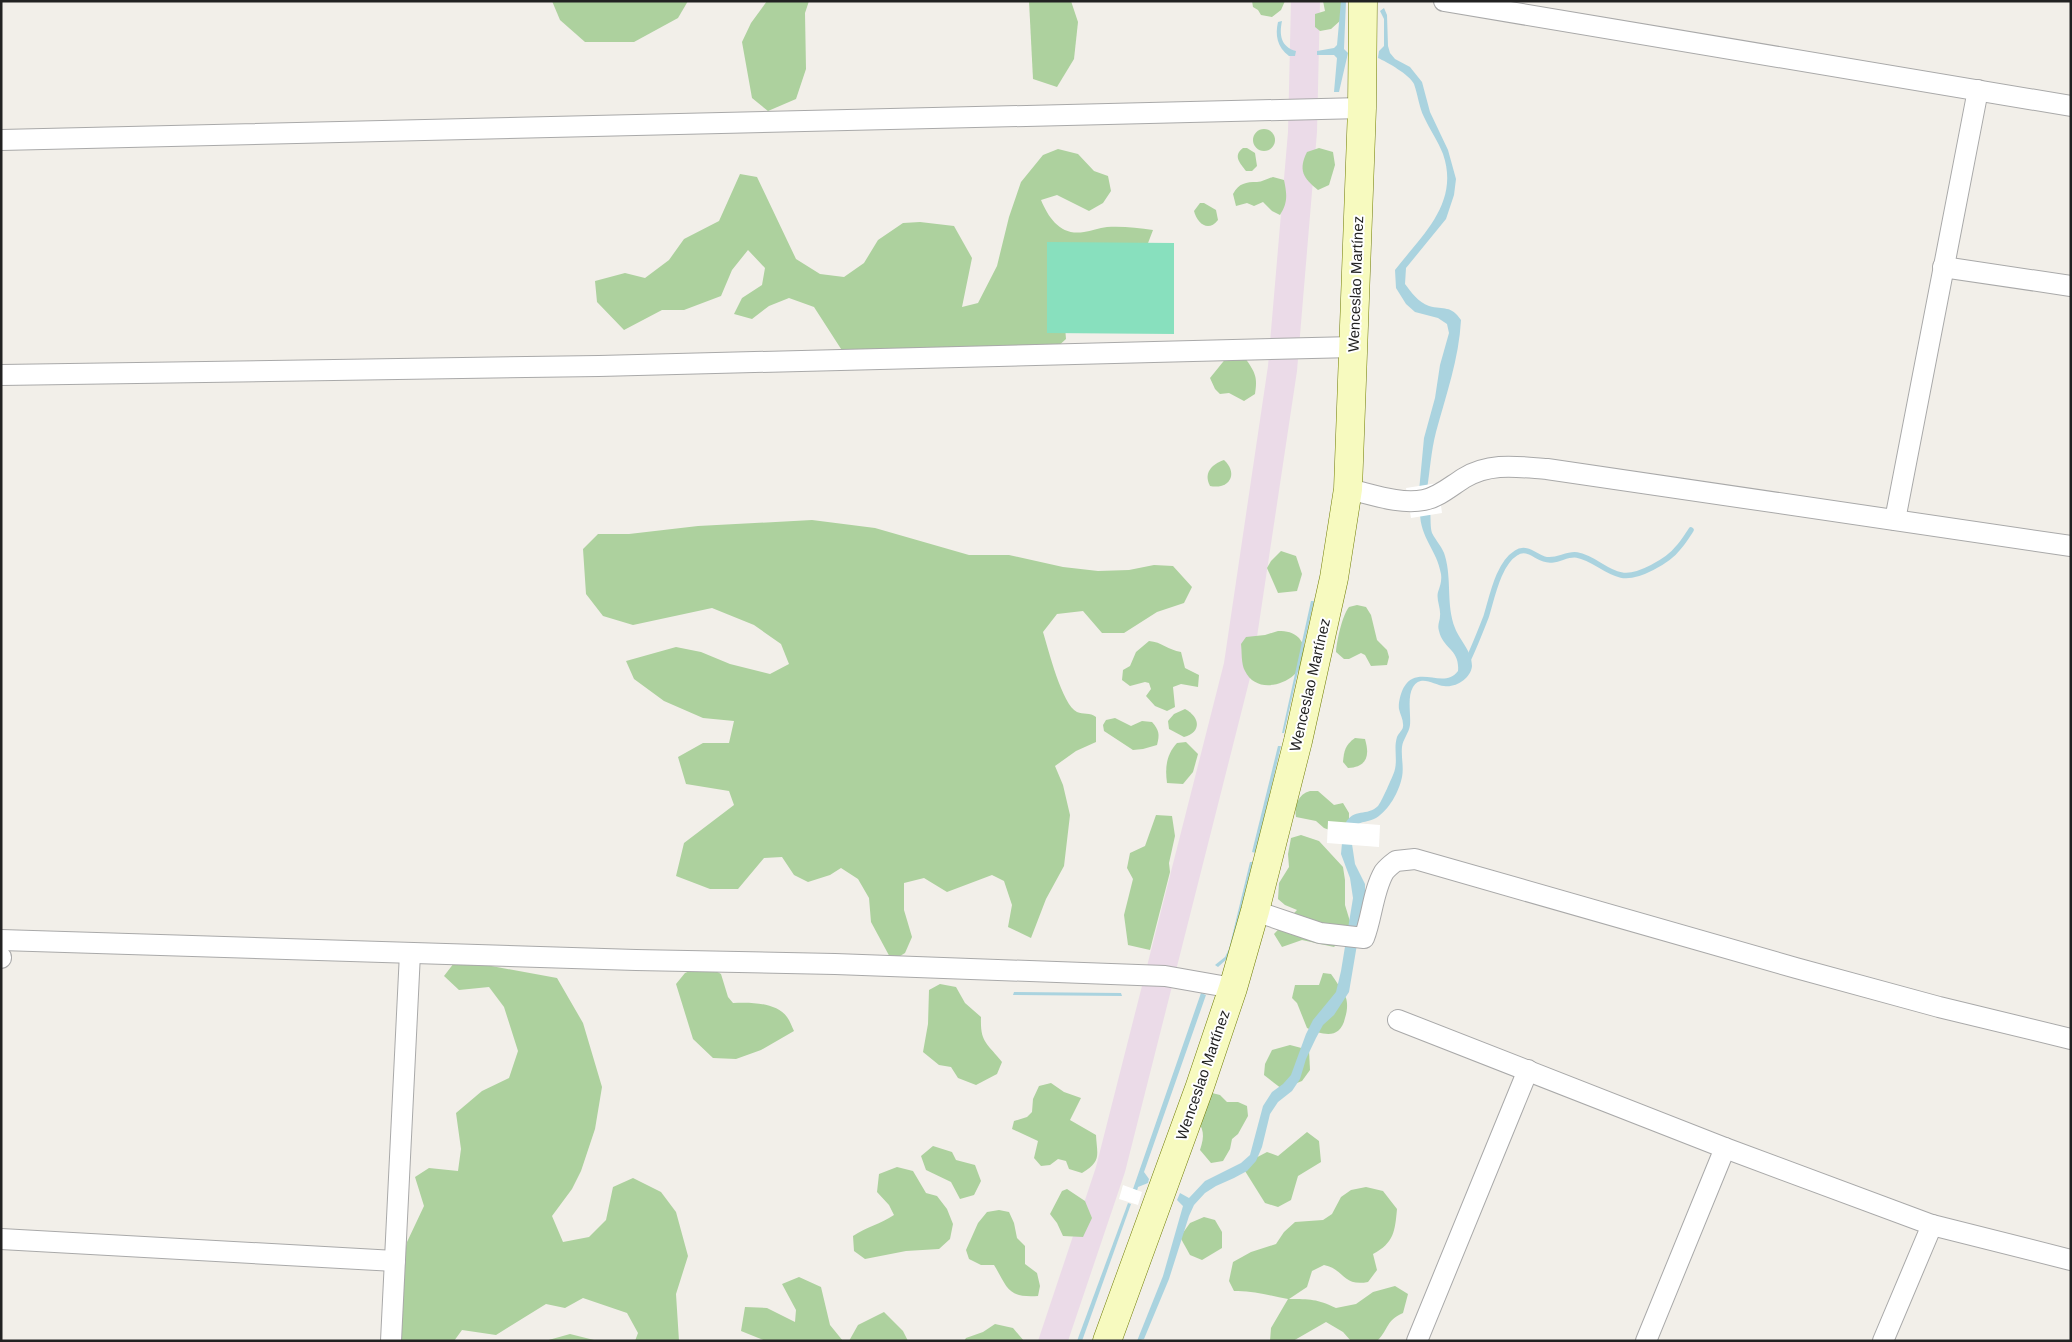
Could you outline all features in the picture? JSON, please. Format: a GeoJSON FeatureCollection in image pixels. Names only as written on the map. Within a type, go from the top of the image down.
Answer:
{"type":"FeatureCollection","features":[{"type":"Feature","properties":{"kind":"main road","name":"Wenceslao Martínez"},"geometry":{"type":"LineString","coordinates":[[1107,1341],[1200,1086],[1233,988],[1255,911],[1298,741],[1334,578],[1348,490],[1362,108],[1363,1]]}},
{"type":"Feature","properties":{"kind":"street"},"geometry":{"type":"LineString","coordinates":[[1444,1],[2071,106]]}},
{"type":"Feature","properties":{"kind":"street"},"geometry":{"type":"LineString","coordinates":[[1895,520],[1978,90]]}},
{"type":"Feature","properties":{"kind":"street"},"geometry":{"type":"LineString","coordinates":[[1,140],[1362,108]]}},
{"type":"Feature","properties":{"kind":"street"},"geometry":{"type":"LineString","coordinates":[[1944,267],[2071,286]]}},
{"type":"Feature","properties":{"kind":"street"},"geometry":{"type":"LineString","coordinates":[[1,375],[589,366],[1354,347]]}},
{"type":"Feature","properties":{"kind":"street"},"geometry":{"type":"LineString","coordinates":[[1348,490],[1404,500],[1423,501],[1435,497],[1483,469],[1504,466],[1574,472],[2071,546]]}},
{"type":"Feature","properties":{"kind":"street"},"geometry":{"type":"LineString","coordinates":[[1255,911],[1320,933],[1364,938],[1371,920],[1375,895],[1385,872],[1396,860],[1415,859],[1815,974],[1938,1007],[2071,1039]]}},
{"type":"Feature","properties":{"kind":"street"},"geometry":{"type":"LineString","coordinates":[[1,940],[835,964],[1166,976],[1233,988]]}},
{"type":"Feature","properties":{"kind":"street"},"geometry":{"type":"LineString","coordinates":[[391,1341],[410,952]]}},
{"type":"Feature","properties":{"kind":"street"},"geometry":{"type":"LineString","coordinates":[[1398,1020],[1725,1148],[1932,1225],[2071,1260]]}},
{"type":"Feature","properties":{"kind":"street"},"geometry":{"type":"LineString","coordinates":[[1417,1341],[1528,1070]]}},
{"type":"Feature","properties":{"kind":"street"},"geometry":{"type":"LineString","coordinates":[[1646,1341],[1725,1148]]}},
{"type":"Feature","properties":{"kind":"street"},"geometry":{"type":"LineString","coordinates":[[1883,1341],[1932,1225]]}},
{"type":"Feature","properties":{"kind":"street"},"geometry":{"type":"LineString","coordinates":[[1,1239],[395,1261]]}},
{"type":"Feature","properties":{"kind":"shaded area"},"geometry":{"type":"Polygon","coordinates":[[[1291,1],[1320,1],[1317,132],[1297,371],[1252,670],[1125,1172],[1068,1341],[1038,1341],[1096,1167],[1224,663],[1268,366],[1288,132],[1291,1]]]}},
{"type":"Feature","properties":{"kind":"green space"},"geometry":{"type":"Polygon","coordinates":[[[552,1],[688,1],[678,18],[634,42],[585,42],[560,20],[552,1]]]}},
{"type":"Feature","properties":{"kind":"green space"},"geometry":{"type":"Polygon","coordinates":[[[767,1],[809,1],[805,13],[806,69],[796,99],[768,111],[752,98],[742,42],[751,23],[767,1]]]}},
{"type":"Feature","properties":{"kind":"green space"},"geometry":{"type":"Polygon","coordinates":[[[1029,1],[1071,1],[1078,22],[1074,59],[1057,87],[1033,79],[1029,1]]]}},
{"type":"Feature","properties":{"kind":"green space"},"geometry":{"type":"Polygon","coordinates":[[[1252,1],[1285,1],[1281,10],[1272,17],[1261,15],[1253,7],[1252,1]]]}},
{"type":"Feature","properties":{"kind":"green space"},"geometry":{"type":"Polygon","coordinates":[[[1323,1],[1342,1],[1341,20],[1331,29],[1320,31],[1315,27],[1315,14],[1325,11],[1323,1]]]}},
{"type":"Feature","properties":{"kind":"green space"},"geometry":{"type":"Polygon","coordinates":[[[1260,129],[1268,129],[1275,136],[1275,144],[1268,151],[1260,151],[1253,144],[1253,136],[1260,129]]]}},
{"type":"Feature","properties":{"kind":"green space"},"geometry":{"type":"Polygon","coordinates":[[[1243,148],[1247,148],[1255,153],[1257,166],[1252,171],[1246,171],[1238,160],[1238,154],[1243,148]]]}},
{"type":"Feature","properties":{"kind":"green space"},"geometry":{"type":"Polygon","coordinates":[[[1319,148],[1333,152],[1335,165],[1329,185],[1318,190],[1306,177],[1303,164],[1307,152],[1319,148]]]}},
{"type":"Feature","properties":{"kind":"green space"},"geometry":{"type":"Polygon","coordinates":[[[1058,149],[1078,154],[1094,171],[1108,176],[1111,191],[1103,203],[1089,211],[1057,195],[1041,200],[1048,214],[1057,225],[1062,229],[1076,233],[1104,227],[1130,227],[1153,230],[1145,251],[1063,302],[1066,339],[1045,358],[843,352],[814,307],[789,298],[769,306],[752,319],[734,314],[742,298],[762,285],[765,268],[748,250],[732,270],[721,296],[684,310],[662,310],[624,330],[597,302],[595,281],[625,273],[645,278],[669,260],[684,239],[719,221],[740,174],[757,177],[796,259],[820,274],[844,277],[864,263],[878,240],[903,223],[920,222],[954,226],[972,258],[962,307],[978,303],[997,266],[1009,217],[1021,182],[1043,155],[1058,149]]]}},
{"type":"Feature","properties":{"kind":"green space"},"geometry":{"type":"Polygon","coordinates":[[[1273,177],[1284,180],[1285,185],[1286,202],[1280,215],[1272,211],[1263,202],[1254,206],[1247,203],[1236,206],[1233,194],[1240,185],[1273,177]]]}},
{"type":"Feature","properties":{"kind":"green space"},"geometry":{"type":"Polygon","coordinates":[[[1200,203],[1204,203],[1216,210],[1218,220],[1214,224],[1207,226],[1200,223],[1194,211],[1200,203]]]}},
{"type":"Feature","properties":{"kind":"green space"},"geometry":{"type":"Polygon","coordinates":[[[1047,242],[1174,243],[1174,334],[1047,333],[1047,242]]]}},
{"type":"Feature","properties":{"kind":"green space"},"geometry":{"type":"Polygon","coordinates":[[[1227,357],[1245,358],[1255,375],[1255,394],[1244,401],[1229,393],[1220,394],[1215,389],[1210,378],[1227,357]]]}},
{"type":"Feature","properties":{"kind":"green space"},"geometry":{"type":"Polygon","coordinates":[[[1224,460],[1231,471],[1230,480],[1222,486],[1210,486],[1208,473],[1212,467],[1224,460]]]}},
{"type":"Feature","properties":{"kind":"green space"},"geometry":{"type":"Polygon","coordinates":[[[812,520],[875,528],[969,555],[1009,555],[1063,567],[1098,571],[1129,570],[1154,565],[1173,566],[1192,587],[1184,603],[1157,612],[1124,633],[1102,633],[1083,611],[1057,614],[1043,632],[1056,675],[1066,699],[1077,712],[1096,717],[1096,742],[1076,751],[1055,766],[1063,785],[1070,815],[1064,866],[1046,899],[1031,938],[1008,927],[1012,905],[1004,881],[992,875],[947,892],[924,878],[904,883],[904,910],[912,937],[905,953],[892,961],[871,922],[869,898],[858,879],[841,868],[830,875],[808,882],[794,875],[782,857],[764,858],[738,889],[710,889],[676,876],[684,843],[734,805],[729,791],[686,784],[678,757],[703,743],[729,743],[734,721],[703,718],[664,701],[634,679],[626,661],[676,647],[701,652],[730,664],[770,674],[789,664],[781,644],[754,625],[712,608],[633,625],[603,616],[586,594],[583,549],[598,534],[629,534],[698,526],[812,520]]]}},
{"type":"Feature","properties":{"kind":"green space"},"geometry":{"type":"Polygon","coordinates":[[[1281,551],[1296,556],[1302,574],[1297,591],[1278,593],[1267,568],[1281,551]]]}},
{"type":"Feature","properties":{"kind":"green space"},"geometry":{"type":"Polygon","coordinates":[[[1357,605],[1366,607],[1371,615],[1377,640],[1387,650],[1389,657],[1387,665],[1371,666],[1365,655],[1361,653],[1349,659],[1344,659],[1336,652],[1344,616],[1349,607],[1357,605]]]}},
{"type":"Feature","properties":{"kind":"green space"},"geometry":{"type":"Polygon","coordinates":[[[1278,631],[1290,632],[1299,638],[1305,650],[1304,661],[1298,671],[1288,679],[1276,684],[1264,685],[1253,681],[1244,668],[1241,644],[1246,637],[1265,635],[1278,631]]]}},
{"type":"Feature","properties":{"kind":"green space"},"geometry":{"type":"Polygon","coordinates":[[[1149,641],[1181,652],[1185,668],[1199,675],[1198,687],[1181,684],[1173,687],[1175,707],[1167,711],[1155,706],[1146,696],[1151,689],[1149,683],[1145,682],[1130,686],[1122,680],[1123,670],[1130,666],[1136,652],[1149,641]]]}},
{"type":"Feature","properties":{"kind":"green space"},"geometry":{"type":"Polygon","coordinates":[[[1185,709],[1194,716],[1197,724],[1194,732],[1184,737],[1169,729],[1168,721],[1174,714],[1185,709]]]}},
{"type":"Feature","properties":{"kind":"green space"},"geometry":{"type":"Polygon","coordinates":[[[1115,718],[1131,726],[1142,721],[1152,722],[1158,732],[1157,745],[1133,750],[1104,731],[1103,725],[1106,720],[1115,718]]]}},
{"type":"Feature","properties":{"kind":"green space"},"geometry":{"type":"Polygon","coordinates":[[[1355,738],[1365,739],[1367,755],[1363,763],[1348,768],[1343,762],[1345,751],[1349,743],[1355,738]]]}},
{"type":"Feature","properties":{"kind":"green space"},"geometry":{"type":"Polygon","coordinates":[[[1186,742],[1198,754],[1193,772],[1183,784],[1167,783],[1166,767],[1168,757],[1177,743],[1186,742]]]}},
{"type":"Feature","properties":{"kind":"green space"},"geometry":{"type":"Polygon","coordinates":[[[1310,791],[1318,791],[1334,805],[1343,803],[1349,813],[1349,824],[1332,831],[1324,828],[1316,821],[1296,817],[1298,801],[1302,795],[1310,791]]]}},
{"type":"Feature","properties":{"kind":"green space"},"geometry":{"type":"Polygon","coordinates":[[[1156,815],[1172,816],[1175,836],[1169,863],[1170,872],[1150,950],[1128,945],[1124,915],[1133,879],[1127,868],[1130,853],[1145,846],[1156,815]]]}},
{"type":"Feature","properties":{"kind":"green space"},"geometry":{"type":"Polygon","coordinates":[[[1301,835],[1319,841],[1343,867],[1345,905],[1352,928],[1334,947],[1302,940],[1282,947],[1274,934],[1297,910],[1285,905],[1278,899],[1279,883],[1289,867],[1288,854],[1291,838],[1301,835]]]}},
{"type":"Feature","properties":{"kind":"green space"},"geometry":{"type":"Polygon","coordinates":[[[454,963],[486,965],[557,978],[583,1023],[602,1087],[595,1129],[581,1171],[572,1189],[552,1216],[563,1242],[589,1237],[606,1220],[613,1187],[633,1178],[661,1192],[676,1212],[688,1256],[676,1294],[679,1341],[635,1341],[638,1333],[627,1313],[583,1298],[565,1308],[546,1304],[496,1335],[462,1330],[454,1341],[393,1341],[399,1282],[407,1242],[424,1206],[415,1177],[429,1168],[458,1171],[461,1149],[456,1113],[482,1091],[509,1078],[518,1051],[504,1007],[489,987],[459,990],[444,976],[454,963]]]}},
{"type":"Feature","properties":{"kind":"green space"},"geometry":{"type":"Polygon","coordinates":[[[705,965],[721,974],[728,997],[733,1003],[754,1003],[776,1008],[787,1017],[794,1031],[761,1050],[736,1059],[713,1058],[693,1039],[676,984],[685,973],[705,965]]]}},
{"type":"Feature","properties":{"kind":"green space"},"geometry":{"type":"Polygon","coordinates":[[[1323,973],[1331,974],[1346,998],[1347,1003],[1343,1025],[1335,1033],[1330,1034],[1307,1028],[1297,1003],[1292,998],[1295,985],[1319,985],[1323,973]]]}},
{"type":"Feature","properties":{"kind":"green space"},"geometry":{"type":"Polygon","coordinates":[[[940,984],[956,987],[965,1003],[981,1017],[983,1038],[1002,1062],[997,1074],[976,1085],[958,1078],[951,1067],[939,1065],[923,1052],[928,1024],[929,990],[940,984]]]}},
{"type":"Feature","properties":{"kind":"green space"},"geometry":{"type":"Polygon","coordinates":[[[1290,1045],[1309,1050],[1310,1070],[1302,1081],[1282,1089],[1264,1075],[1265,1064],[1272,1050],[1290,1045]]]}},
{"type":"Feature","properties":{"kind":"green space"},"geometry":{"type":"Polygon","coordinates":[[[1051,1083],[1064,1092],[1081,1098],[1070,1120],[1096,1135],[1097,1157],[1093,1165],[1082,1173],[1069,1169],[1066,1161],[1058,1159],[1050,1165],[1041,1166],[1034,1158],[1038,1141],[1012,1129],[1014,1121],[1027,1117],[1032,1112],[1033,1099],[1039,1086],[1051,1083]]]}},
{"type":"Feature","properties":{"kind":"green space"},"geometry":{"type":"Polygon","coordinates":[[[1208,1092],[1220,1095],[1227,1102],[1238,1102],[1247,1106],[1248,1116],[1238,1134],[1232,1139],[1230,1149],[1223,1161],[1211,1163],[1200,1150],[1203,1132],[1195,1117],[1208,1092]]]}},
{"type":"Feature","properties":{"kind":"green space"},"geometry":{"type":"Polygon","coordinates":[[[1307,1132],[1319,1141],[1321,1162],[1298,1176],[1291,1200],[1278,1207],[1265,1203],[1245,1171],[1248,1162],[1267,1152],[1278,1156],[1307,1132]]]}},
{"type":"Feature","properties":{"kind":"green space"},"geometry":{"type":"Polygon","coordinates":[[[933,1146],[952,1152],[956,1160],[975,1165],[981,1181],[974,1195],[960,1199],[951,1182],[926,1170],[921,1156],[933,1146]]]}},
{"type":"Feature","properties":{"kind":"green space"},"geometry":{"type":"Polygon","coordinates":[[[897,1167],[913,1171],[926,1193],[937,1196],[947,1209],[953,1224],[950,1239],[939,1249],[906,1251],[865,1259],[854,1251],[853,1236],[894,1215],[889,1205],[877,1192],[879,1174],[897,1167]]]}},
{"type":"Feature","properties":{"kind":"green space"},"geometry":{"type":"Polygon","coordinates":[[[1366,1187],[1383,1191],[1397,1209],[1392,1236],[1380,1250],[1373,1254],[1377,1270],[1368,1282],[1360,1283],[1348,1280],[1336,1270],[1324,1265],[1312,1271],[1307,1287],[1289,1299],[1313,1300],[1336,1308],[1356,1304],[1373,1292],[1395,1286],[1408,1294],[1403,1313],[1390,1322],[1377,1341],[1351,1341],[1343,1332],[1326,1322],[1293,1341],[1270,1341],[1271,1328],[1288,1299],[1254,1292],[1234,1291],[1229,1281],[1233,1262],[1251,1252],[1276,1244],[1284,1232],[1295,1222],[1323,1220],[1332,1214],[1341,1197],[1351,1190],[1366,1187]]]}},
{"type":"Feature","properties":{"kind":"green space"},"geometry":{"type":"Polygon","coordinates":[[[1067,1189],[1085,1201],[1092,1218],[1083,1237],[1063,1236],[1050,1214],[1062,1191],[1067,1189]]]}},
{"type":"Feature","properties":{"kind":"green space"},"geometry":{"type":"Polygon","coordinates":[[[999,1210],[1009,1212],[1014,1223],[1017,1238],[1025,1246],[1025,1264],[1037,1273],[1040,1286],[1038,1296],[1014,1293],[1006,1285],[994,1265],[981,1265],[969,1259],[966,1250],[978,1223],[987,1212],[999,1210]]]}},
{"type":"Feature","properties":{"kind":"green space"},"geometry":{"type":"Polygon","coordinates":[[[1204,1217],[1215,1220],[1222,1232],[1222,1248],[1202,1260],[1190,1255],[1180,1237],[1190,1223],[1204,1217]]]}},
{"type":"Feature","properties":{"kind":"green space"},"geometry":{"type":"Polygon","coordinates":[[[799,1277],[821,1287],[830,1325],[843,1341],[766,1341],[741,1331],[745,1307],[767,1308],[795,1322],[796,1310],[782,1284],[799,1277]]]}},
{"type":"Feature","properties":{"kind":"green space"},"geometry":{"type":"Polygon","coordinates":[[[884,1312],[903,1331],[908,1341],[849,1341],[858,1325],[884,1312]]]}},
{"type":"Feature","properties":{"kind":"green space"},"geometry":{"type":"Polygon","coordinates":[[[995,1324],[1013,1328],[1024,1341],[964,1341],[966,1338],[983,1332],[995,1324]]]}},
{"type":"Feature","properties":{"kind":"green space"},"geometry":{"type":"Polygon","coordinates":[[[570,1334],[598,1341],[545,1341],[570,1334]]]}},
{"type":"Feature","properties":{"kind":"water"},"geometry":{"type":"Polygon","coordinates":[[[1341,1],[1346,1],[1344,49],[1348,53],[1339,92],[1334,92],[1337,58],[1334,55],[1317,55],[1317,51],[1334,48],[1337,45],[1341,1]]]}},
{"type":"Feature","properties":{"kind":"water"},"geometry":{"type":"Polygon","coordinates":[[[1384,8],[1387,15],[1390,53],[1395,59],[1410,67],[1422,82],[1430,112],[1448,150],[1456,179],[1454,195],[1446,219],[1406,268],[1405,284],[1418,299],[1429,306],[1450,310],[1461,320],[1455,363],[1434,439],[1427,489],[1419,491],[1424,438],[1449,333],[1447,324],[1438,318],[1415,312],[1406,304],[1396,288],[1395,270],[1427,231],[1435,217],[1442,203],[1446,188],[1447,172],[1443,154],[1422,113],[1412,80],[1378,58],[1379,51],[1384,46],[1384,19],[1380,11],[1384,8]]]}},
{"type":"Feature","properties":{"kind":"water"},"geometry":{"type":"Polygon","coordinates":[[[1282,21],[1282,40],[1287,47],[1296,51],[1295,56],[1289,56],[1279,45],[1278,22],[1282,21]]]}},
{"type":"Feature","properties":{"kind":"water"},"geometry":{"type":"Polygon","coordinates":[[[1430,510],[1432,533],[1443,550],[1447,565],[1452,619],[1457,633],[1470,656],[1471,670],[1466,678],[1458,684],[1444,686],[1428,681],[1416,683],[1411,691],[1410,725],[1402,747],[1403,770],[1396,794],[1381,815],[1376,818],[1355,826],[1345,824],[1352,816],[1378,806],[1392,778],[1396,765],[1397,737],[1403,726],[1399,707],[1404,687],[1410,680],[1416,677],[1446,678],[1458,671],[1458,664],[1454,653],[1444,642],[1438,629],[1440,613],[1438,595],[1441,574],[1423,529],[1420,512],[1430,510]]]}},
{"type":"Feature","properties":{"kind":"water"},"geometry":{"type":"Polygon","coordinates":[[[1311,601],[1314,601],[1284,733],[1282,733],[1311,601]]]}},
{"type":"Feature","properties":{"kind":"water"},"geometry":{"type":"Polygon","coordinates":[[[1278,746],[1281,746],[1256,853],[1252,852],[1278,746]]]}},
{"type":"Feature","properties":{"kind":"water"},"geometry":{"type":"Polygon","coordinates":[[[1342,843],[1352,844],[1355,864],[1365,884],[1365,897],[1349,992],[1334,1015],[1323,1025],[1306,1059],[1300,1079],[1292,1091],[1278,1102],[1270,1114],[1262,1147],[1256,1161],[1247,1171],[1205,1193],[1194,1205],[1169,1279],[1144,1339],[1137,1341],[1163,1276],[1183,1206],[1177,1200],[1180,1193],[1189,1198],[1205,1181],[1241,1163],[1250,1155],[1263,1106],[1272,1092],[1291,1075],[1313,1020],[1336,992],[1353,898],[1350,878],[1341,854],[1342,843]]]}},
{"type":"Feature","properties":{"kind":"water"},"geometry":{"type":"Polygon","coordinates":[[[1250,862],[1253,862],[1232,951],[1228,958],[1218,967],[1215,965],[1225,957],[1229,949],[1250,862]]]}},
{"type":"Feature","properties":{"kind":"water"},"geometry":{"type":"Polygon","coordinates":[[[1014,992],[1121,993],[1122,996],[1013,995],[1014,992]]]}},
{"type":"Feature","properties":{"kind":"water"},"geometry":{"type":"Polygon","coordinates":[[[1201,993],[1206,995],[1144,1172],[1149,1179],[1148,1183],[1138,1187],[1137,1191],[1133,1189],[1201,993]]]}},
{"type":"Feature","properties":{"kind":"water"},"geometry":{"type":"Polygon","coordinates":[[[1128,1203],[1131,1204],[1082,1341],[1077,1341],[1128,1203]]]}},
{"type":"Feature","properties":{"kind":"pier"},"geometry":{"type":"Polygon","coordinates":[[[1438,483],[1442,513],[1411,518],[1406,488],[1438,483]]]}},
{"type":"Feature","properties":{"kind":"pier"},"geometry":{"type":"Polygon","coordinates":[[[1328,821],[1380,825],[1379,847],[1327,843],[1328,821]]]}},
{"type":"Feature","properties":{"kind":"pier"},"geometry":{"type":"Polygon","coordinates":[[[1123,1185],[1142,1192],[1138,1205],[1119,1199],[1123,1185]]]}},
{"type":"Feature","properties":{"kind":"waterway"},"geometry":{"type":"LineString","coordinates":[[1467,662],[1486,617],[1500,573],[1510,558],[1516,553],[1527,551],[1548,560],[1577,555],[1589,559],[1615,573],[1628,575],[1652,568],[1668,558],[1680,546],[1691,530]]}}]}
